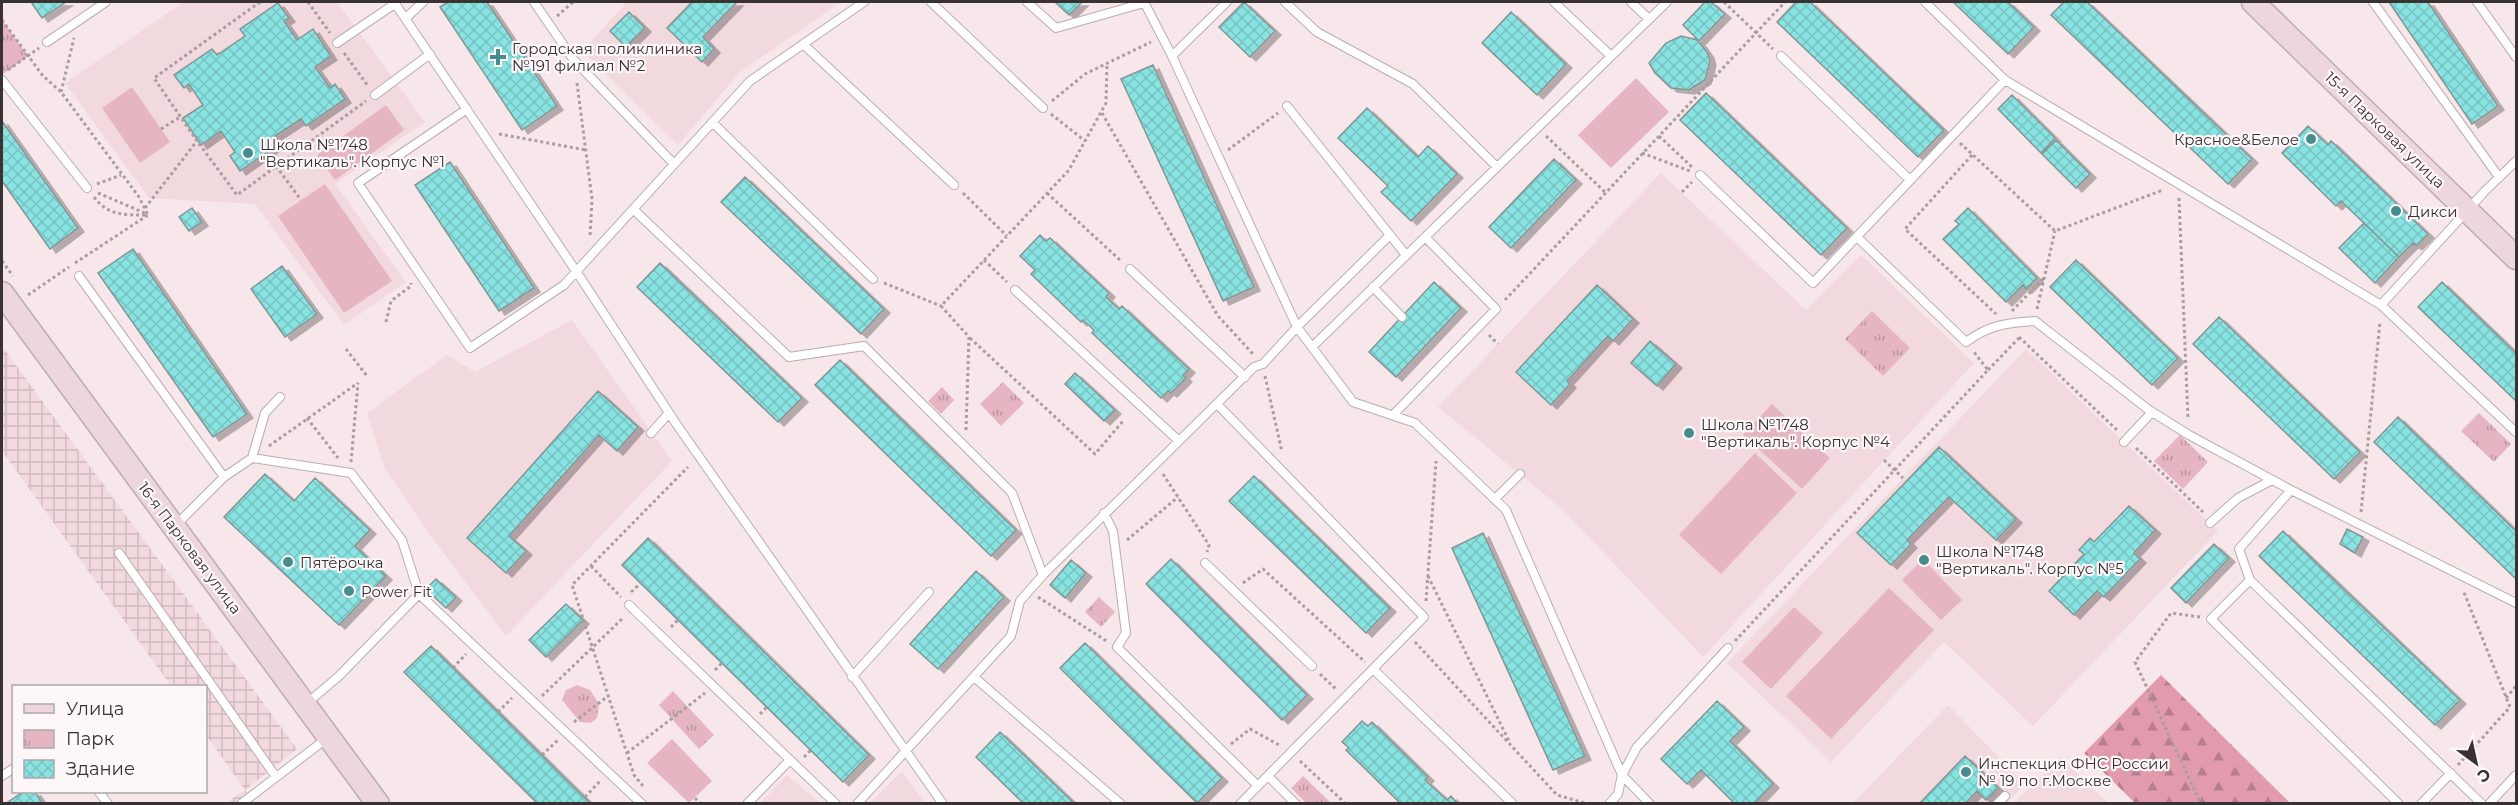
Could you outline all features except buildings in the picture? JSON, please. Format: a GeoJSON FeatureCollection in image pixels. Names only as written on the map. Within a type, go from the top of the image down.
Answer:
{"type":"FeatureCollection","features":[{"type":"Feature","properties":{"kind":"main road","name":"15-я Парковая улица"},"geometry":{"type":"LineString","coordinates":[[2253,2],[2517,258]]}},
{"type":"Feature","properties":{"kind":"main road","name":"16-я Парковая улица"},"geometry":{"type":"LineString","coordinates":[[2,293],[378,804]]}},
{"type":"Feature","properties":{"kind":"lane"},"geometry":{"type":"LineString","coordinates":[[47,42],[106,2]]}},
{"type":"Feature","properties":{"kind":"lane"},"geometry":{"type":"LineString","coordinates":[[337,43],[395,2],[669,413],[943,804]]}},
{"type":"Feature","properties":{"kind":"lane"},"geometry":{"type":"LineString","coordinates":[[406,18],[423,2]]}},
{"type":"Feature","properties":{"kind":"lane"},"geometry":{"type":"LineString","coordinates":[[534,2],[546,25],[573,59],[674,164]]}},
{"type":"Feature","properties":{"kind":"lane"},"geometry":{"type":"LineString","coordinates":[[467,109],[358,183],[470,348],[564,285],[750,81],[864,2]]}},
{"type":"Feature","properties":{"kind":"lane"},"geometry":{"type":"LineString","coordinates":[[931,2],[1043,108]]}},
{"type":"Feature","properties":{"kind":"lane"},"geometry":{"type":"LineString","coordinates":[[1027,2],[1056,28],[1144,2],[1172,56],[1297,327],[1353,402],[1415,423],[1506,510],[1622,775],[1650,804]]}},
{"type":"Feature","properties":{"kind":"lane"},"geometry":{"type":"LineString","coordinates":[[1172,56],[1227,2]]}},
{"type":"Feature","properties":{"kind":"lane"},"geometry":{"type":"LineString","coordinates":[[1285,2],[1317,32],[1413,84],[1497,167]]}},
{"type":"Feature","properties":{"kind":"lane"},"geometry":{"type":"LineString","coordinates":[[1554,2],[1611,56]]}},
{"type":"Feature","properties":{"kind":"lane"},"geometry":{"type":"LineString","coordinates":[[1631,2],[1649,19]]}},
{"type":"Feature","properties":{"kind":"lane"},"geometry":{"type":"LineString","coordinates":[[1312,347],[1667,2]]}},
{"type":"Feature","properties":{"kind":"lane"},"geometry":{"type":"LineString","coordinates":[[1925,2],[2005,80],[2381,305],[2517,432]]}},
{"type":"Feature","properties":{"kind":"lane"},"geometry":{"type":"LineString","coordinates":[[2373,2],[2499,177]]}},
{"type":"Feature","properties":{"kind":"lane"},"geometry":{"type":"LineString","coordinates":[[2477,2],[2517,57]]}},
{"type":"Feature","properties":{"kind":"lane"},"geometry":{"type":"LineString","coordinates":[[803,44],[954,185]]}},
{"type":"Feature","properties":{"kind":"lane"},"geometry":{"type":"LineString","coordinates":[[375,95],[430,54]]}},
{"type":"Feature","properties":{"kind":"lane"},"geometry":{"type":"LineString","coordinates":[[1781,56],[1910,180]]}},
{"type":"Feature","properties":{"kind":"lane"},"geometry":{"type":"LineString","coordinates":[[2,80],[87,188]]}},
{"type":"Feature","properties":{"kind":"lane"},"geometry":{"type":"LineString","coordinates":[[1700,175],[1813,283],[2005,80]]}},
{"type":"Feature","properties":{"kind":"lane"},"geometry":{"type":"LineString","coordinates":[[1287,106],[1406,255]]}},
{"type":"Feature","properties":{"kind":"lane"},"geometry":{"type":"LineString","coordinates":[[712,122],[873,279]]}},
{"type":"Feature","properties":{"kind":"lane"},"geometry":{"type":"LineString","coordinates":[[2381,305],[2467,210],[2517,161]]}},
{"type":"Feature","properties":{"kind":"lane"},"geometry":{"type":"LineString","coordinates":[[633,209],[789,357],[864,346],[1012,492],[1043,575]]}},
{"type":"Feature","properties":{"kind":"lane"},"geometry":{"type":"LineString","coordinates":[[857,804],[1011,636],[1020,601],[1043,575],[1254,367],[1263,364],[1390,235]]}},
{"type":"Feature","properties":{"kind":"lane"},"geometry":{"type":"LineString","coordinates":[[1393,415],[1496,309],[1425,237]]}},
{"type":"Feature","properties":{"kind":"lane"},"geometry":{"type":"LineString","coordinates":[[1857,237],[1966,342],[1983,330],[2008,323],[2035,321],[2152,412],[2189,435],[2291,490],[2517,603]]}},
{"type":"Feature","properties":{"kind":"lane"},"geometry":{"type":"LineString","coordinates":[[1130,270],[1245,377]]}},
{"type":"Feature","properties":{"kind":"lane"},"geometry":{"type":"LineString","coordinates":[[79,276],[224,477]]}},
{"type":"Feature","properties":{"kind":"lane"},"geometry":{"type":"LineString","coordinates":[[1373,287],[1402,316]]}},
{"type":"Feature","properties":{"kind":"lane"},"geometry":{"type":"LineString","coordinates":[[1015,290],[1179,441]]}},
{"type":"Feature","properties":{"kind":"lane"},"geometry":{"type":"LineString","coordinates":[[175,526],[224,477],[252,458],[265,413],[280,397]]}},
{"type":"Feature","properties":{"kind":"lane"},"geometry":{"type":"LineString","coordinates":[[1217,404],[1424,617],[1240,804]]}},
{"type":"Feature","properties":{"kind":"lane"},"geometry":{"type":"LineString","coordinates":[[2125,441],[2152,412]]}},
{"type":"Feature","properties":{"kind":"lane"},"geometry":{"type":"LineString","coordinates":[[651,433],[669,413]]}},
{"type":"Feature","properties":{"kind":"lane"},"geometry":{"type":"LineString","coordinates":[[252,458],[351,473],[402,540],[419,594],[642,804]]}},
{"type":"Feature","properties":{"kind":"lane"},"geometry":{"type":"LineString","coordinates":[[1495,500],[1520,474]]}},
{"type":"Feature","properties":{"kind":"lane"},"geometry":{"type":"LineString","coordinates":[[2208,519],[2238,498],[2272,480]]}},
{"type":"Feature","properties":{"kind":"lane"},"geometry":{"type":"LineString","coordinates":[[2291,490],[2239,549],[2250,580],[2482,804]]}},
{"type":"Feature","properties":{"kind":"lane"},"geometry":{"type":"LineString","coordinates":[[1104,513],[1113,531],[1126,633],[1117,647],[1258,786]]}},
{"type":"Feature","properties":{"kind":"lane"},"geometry":{"type":"LineString","coordinates":[[119,553],[276,777]]}},
{"type":"Feature","properties":{"kind":"lane"},"geometry":{"type":"LineString","coordinates":[[1205,563],[1312,666]]}},
{"type":"Feature","properties":{"kind":"lane"},"geometry":{"type":"LineString","coordinates":[[2250,580],[2211,619],[2399,804]]}},
{"type":"Feature","properties":{"kind":"lane"},"geometry":{"type":"LineString","coordinates":[[852,677],[929,592]]}},
{"type":"Feature","properties":{"kind":"lane"},"geometry":{"type":"LineString","coordinates":[[306,704],[339,676],[419,594]]}},
{"type":"Feature","properties":{"kind":"lane"},"geometry":{"type":"LineString","coordinates":[[631,607],[836,804]]}},
{"type":"Feature","properties":{"kind":"lane"},"geometry":{"type":"LineString","coordinates":[[1609,804],[1618,794],[1622,775],[1637,747],[1728,648]]}},
{"type":"Feature","properties":{"kind":"lane"},"geometry":{"type":"LineString","coordinates":[[1373,669],[1513,804]]}},
{"type":"Feature","properties":{"kind":"lane"},"geometry":{"type":"LineString","coordinates":[[974,677],[1121,804]]}},
{"type":"Feature","properties":{"kind":"lane"},"geometry":{"type":"LineString","coordinates":[[241,804],[330,736]]}},
{"type":"Feature","properties":{"kind":"lane"},"geometry":{"type":"LineString","coordinates":[[747,804],[790,760]]}},
{"type":"Feature","properties":{"kind":"lane"},"geometry":{"type":"LineString","coordinates":[[2421,804],[2451,773]]}},
{"type":"Feature","properties":{"kind":"lane"},"geometry":{"type":"LineString","coordinates":[[2489,804],[2517,774]]}},
{"type":"Feature","properties":{"kind":"lane"},"geometry":{"type":"LineString","coordinates":[[1268,776],[1296,804]]}},
{"type":"Feature","properties":{"kind":"lane"},"geometry":{"type":"LineString","coordinates":[[1997,804],[2005,796]]}},
{"type":"Feature","properties":{"kind":"path"},"geometry":{"type":"LineString","coordinates":[[260,2],[154,78],[237,195],[375,95],[308,2]]}},
{"type":"Feature","properties":{"kind":"path"},"geometry":{"type":"LineString","coordinates":[[546,25],[573,2]]}},
{"type":"Feature","properties":{"kind":"path"},"geometry":{"type":"LineString","coordinates":[[1724,2],[1781,56]]}},
{"type":"Feature","properties":{"kind":"path"},"geometry":{"type":"LineString","coordinates":[[1496,309],[1785,2]]}},
{"type":"Feature","properties":{"kind":"path"},"geometry":{"type":"LineString","coordinates":[[2,20],[43,76],[61,92],[122,174],[148,215]]}},
{"type":"Feature","properties":{"kind":"path"},"geometry":{"type":"LineString","coordinates":[[61,92],[77,21]]}},
{"type":"Feature","properties":{"kind":"path"},"geometry":{"type":"LineString","coordinates":[[1085,141],[1043,108],[1085,74],[1162,37]]}},
{"type":"Feature","properties":{"kind":"path"},"geometry":{"type":"LineString","coordinates":[[2,75],[28,56]]}},
{"type":"Feature","properties":{"kind":"path"},"geometry":{"type":"LineString","coordinates":[[573,59],[592,200],[589,257]]}},
{"type":"Feature","properties":{"kind":"path"},"geometry":{"type":"LineString","coordinates":[[941,306],[1069,170],[1106,103],[1107,64]]}},
{"type":"Feature","properties":{"kind":"path"},"geometry":{"type":"LineString","coordinates":[[1218,157],[1287,106]]}},
{"type":"Feature","properties":{"kind":"path"},"geometry":{"type":"LineString","coordinates":[[1102,112],[1218,316],[1263,364],[1288,477]]}},
{"type":"Feature","properties":{"kind":"path"},"geometry":{"type":"LineString","coordinates":[[161,129],[180,117]]}},
{"type":"Feature","properties":{"kind":"path"},"geometry":{"type":"LineString","coordinates":[[1537,128],[1606,193]]}},
{"type":"Feature","properties":{"kind":"path"},"geometry":{"type":"LineString","coordinates":[[482,130],[586,150]]}},
{"type":"Feature","properties":{"kind":"path"},"geometry":{"type":"LineString","coordinates":[[1659,136],[1700,175]]}},
{"type":"Feature","properties":{"kind":"path"},"geometry":{"type":"LineString","coordinates":[[1952,136],[2055,231]]}},
{"type":"Feature","properties":{"kind":"path"},"geometry":{"type":"LineString","coordinates":[[145,208],[197,141]]}},
{"type":"Feature","properties":{"kind":"path"},"geometry":{"type":"LineString","coordinates":[[1642,153],[1700,175]]}},
{"type":"Feature","properties":{"kind":"path"},"geometry":{"type":"LineString","coordinates":[[1972,154],[1905,229],[2003,320]]}},
{"type":"Feature","properties":{"kind":"path"},"geometry":{"type":"LineString","coordinates":[[276,166],[301,200]]}},
{"type":"Feature","properties":{"kind":"path"},"geometry":{"type":"LineString","coordinates":[[87,188],[122,174]]}},
{"type":"Feature","properties":{"kind":"path"},"geometry":{"type":"LineString","coordinates":[[2055,231],[2179,184],[2189,435]]}},
{"type":"Feature","properties":{"kind":"path"},"geometry":{"type":"LineString","coordinates":[[954,185],[1007,236]]}},
{"type":"Feature","properties":{"kind":"path"},"geometry":{"type":"LineString","coordinates":[[87,188],[148,215]]}},
{"type":"Feature","properties":{"kind":"path"},"geometry":{"type":"LineString","coordinates":[[87,188],[98,204],[118,216],[148,215]]}},
{"type":"Feature","properties":{"kind":"path"},"geometry":{"type":"LineString","coordinates":[[1047,193],[1130,270]]}},
{"type":"Feature","properties":{"kind":"path"},"geometry":{"type":"LineString","coordinates":[[27,296],[148,215]]}},
{"type":"Feature","properties":{"kind":"path"},"geometry":{"type":"LineString","coordinates":[[1728,648],[2035,321],[2055,231]]}},
{"type":"Feature","properties":{"kind":"path"},"geometry":{"type":"LineString","coordinates":[[984,260],[1015,290]]}},
{"type":"Feature","properties":{"kind":"path"},"geometry":{"type":"LineString","coordinates":[[386,322],[391,301],[411,286],[415,267]]}},
{"type":"Feature","properties":{"kind":"path"},"geometry":{"type":"LineString","coordinates":[[2011,311],[2044,278]]}},
{"type":"Feature","properties":{"kind":"path"},"geometry":{"type":"LineString","coordinates":[[873,279],[941,306],[969,337],[1095,454],[1123,421]]}},
{"type":"Feature","properties":{"kind":"path"},"geometry":{"type":"LineString","coordinates":[[2360,524],[2381,305]]}},
{"type":"Feature","properties":{"kind":"path"},"geometry":{"type":"LineString","coordinates":[[966,446],[969,337]]}},
{"type":"Feature","properties":{"kind":"path"},"geometry":{"type":"LineString","coordinates":[[2019,337],[2208,519]]}},
{"type":"Feature","properties":{"kind":"path"},"geometry":{"type":"LineString","coordinates":[[1966,342],[1988,370]]}},
{"type":"Feature","properties":{"kind":"path"},"geometry":{"type":"LineString","coordinates":[[346,349],[367,376]]}},
{"type":"Feature","properties":{"kind":"path"},"geometry":{"type":"LineString","coordinates":[[252,458],[358,383],[351,473]]}},
{"type":"Feature","properties":{"kind":"path"},"geometry":{"type":"LineString","coordinates":[[307,418],[351,473]]}},
{"type":"Feature","properties":{"kind":"path"},"geometry":{"type":"LineString","coordinates":[[1424,617],[1437,444]]}},
{"type":"Feature","properties":{"kind":"path"},"geometry":{"type":"LineString","coordinates":[[1884,460],[1903,478]]}},
{"type":"Feature","properties":{"kind":"path"},"geometry":{"type":"LineString","coordinates":[[1156,463],[1209,545],[1205,563]]}},
{"type":"Feature","properties":{"kind":"path"},"geometry":{"type":"LineString","coordinates":[[646,789],[634,775],[572,585],[688,467]]}},
{"type":"Feature","properties":{"kind":"path"},"geometry":{"type":"LineString","coordinates":[[1115,550],[1178,497]]}},
{"type":"Feature","properties":{"kind":"path"},"geometry":{"type":"LineString","coordinates":[[535,703],[593,648],[631,607],[591,566]]}},
{"type":"Feature","properties":{"kind":"path"},"geometry":{"type":"LineString","coordinates":[[1233,590],[1263,569],[1373,669]]}},
{"type":"Feature","properties":{"kind":"path"},"geometry":{"type":"LineString","coordinates":[[2451,773],[2510,707],[2455,572]]}},
{"type":"Feature","properties":{"kind":"path"},"geometry":{"type":"LineString","coordinates":[[1428,576],[1511,746]]}},
{"type":"Feature","properties":{"kind":"path"},"geometry":{"type":"LineString","coordinates":[[1029,591],[1117,647]]}},
{"type":"Feature","properties":{"kind":"path"},"geometry":{"type":"LineString","coordinates":[[2201,804],[2135,662],[2171,613],[2211,619]]}},
{"type":"Feature","properties":{"kind":"path"},"geometry":{"type":"LineString","coordinates":[[1408,634],[1557,795],[1588,804]]}},
{"type":"Feature","properties":{"kind":"path"},"geometry":{"type":"LineString","coordinates":[[453,668],[474,646]]}},
{"type":"Feature","properties":{"kind":"path"},"geometry":{"type":"LineString","coordinates":[[1312,666],[1345,698]]}},
{"type":"Feature","properties":{"kind":"path"},"geometry":{"type":"LineString","coordinates":[[627,753],[714,686]]}},
{"type":"Feature","properties":{"kind":"path"},"geometry":{"type":"LineString","coordinates":[[2506,698],[2517,686]]}},
{"type":"Feature","properties":{"kind":"path"},"geometry":{"type":"LineString","coordinates":[[498,712],[520,690]]}},
{"type":"Feature","properties":{"kind":"path"},"geometry":{"type":"LineString","coordinates":[[542,755],[565,731],[608,696]]}},
{"type":"Feature","properties":{"kind":"path"},"geometry":{"type":"LineString","coordinates":[[1222,751],[1250,729],[1291,752],[1346,804]]}},
{"type":"Feature","properties":{"kind":"path"},"geometry":{"type":"LineString","coordinates":[[585,797],[609,773]]}},
{"type":"Feature","properties":{"kind":"path"},"geometry":{"type":"LineString","coordinates":[[695,798],[701,804]]}},
{"type":"Feature","properties":{"kind":"shaded area","name":"Школа №1748 \"Вертикаль\". Корпус №1"},"geometry":{"type":"Polygon","coordinates":[[[184,2],[337,2],[425,122],[335,184],[406,282],[344,325],[255,204],[149,198],[65,83],[184,2]]]}},
{"type":"Feature","properties":{"kind":"shaded area"},"geometry":{"type":"Polygon","coordinates":[[[627,2],[841,2],[739,73],[678,145],[582,51],[627,2]]]}},
{"type":"Feature","properties":{"kind":"shaded area","name":"Школа №1748 \"Вертикаль\". Корпус №4"},"geometry":{"type":"Polygon","coordinates":[[[1661,173],[1806,310],[1861,255],[1974,363],[1703,657],[1561,508],[1438,407],[1661,173]]]}},
{"type":"Feature","properties":{"kind":"shaded area"},"geometry":{"type":"Polygon","coordinates":[[[572,320],[672,461],[506,636],[430,535],[384,467],[367,413],[447,355],[475,372],[572,320]]]}},
{"type":"Feature","properties":{"kind":"shaded area"},"geometry":{"type":"Polygon","coordinates":[[[2,346],[297,749],[245,790],[207,736],[207,685],[170,685],[2,451],[2,346]]]}},
{"type":"Feature","properties":{"kind":"shaded area","name":"Школа №1748 \"Вертикаль\". Корпус №5"},"geometry":{"type":"Polygon","coordinates":[[[2026,349],[2218,531],[2033,726],[1944,642],[1831,762],[1727,663],[2026,349]]]}},
{"type":"Feature","properties":{"kind":"shaded area"},"geometry":{"type":"Polygon","coordinates":[[[1948,705],[2025,784],[2007,803],[1852,804],[1948,705]]]}},
{"type":"Feature","properties":{"kind":"shaded area"},"geometry":{"type":"Polygon","coordinates":[[[2060,757],[2108,803],[2015,803],[2060,757]]]}},
{"type":"Feature","properties":{"kind":"shaded area"},"geometry":{"type":"Polygon","coordinates":[[[902,771],[925,803],[870,803],[902,771]]]}},
{"type":"Feature","properties":{"kind":"shaded area"},"geometry":{"type":"Polygon","coordinates":[[[787,775],[820,803],[760,803],[787,775]]]}},
{"type":"Feature","properties":{"kind":"shaded area"},"geometry":{"type":"Polygon","coordinates":[[[245,790],[254,803],[226,803],[245,790]]]}},
{"type":"Feature","properties":{"kind":"green space"},"geometry":{"type":"Polygon","coordinates":[[[2,20],[28,56],[2,75],[2,20]]]}},
{"type":"Feature","properties":{"kind":"green space"},"geometry":{"type":"Polygon","coordinates":[[[1636,78],[1669,112],[1611,168],[1578,135],[1636,78]]]}},
{"type":"Feature","properties":{"kind":"green space"},"geometry":{"type":"Polygon","coordinates":[[[132,87],[170,142],[140,163],[102,108],[132,87]]]}},
{"type":"Feature","properties":{"kind":"green space"},"geometry":{"type":"Polygon","coordinates":[[[386,105],[404,130],[335,180],[317,155],[386,105]]]}},
{"type":"Feature","properties":{"kind":"green space"},"geometry":{"type":"Polygon","coordinates":[[[325,184],[392,281],[344,313],[278,216],[325,184]]]}},
{"type":"Feature","properties":{"kind":"green space"},"geometry":{"type":"Polygon","coordinates":[[[1872,311],[1910,348],[1883,376],[1845,339],[1872,311]]]}},
{"type":"Feature","properties":{"kind":"green space"},"geometry":{"type":"Polygon","coordinates":[[[1003,382],[1024,403],[1001,426],[980,404],[1003,382]]]}},
{"type":"Feature","properties":{"kind":"green space"},"geometry":{"type":"Polygon","coordinates":[[[942,387],[954,400],[941,414],[928,401],[942,387]]]}},
{"type":"Feature","properties":{"kind":"green space"},"geometry":{"type":"Polygon","coordinates":[[[1772,404],[1830,458],[1802,489],[1743,435],[1772,404]]]}},
{"type":"Feature","properties":{"kind":"green space"},"geometry":{"type":"Polygon","coordinates":[[[2479,413],[2511,444],[2494,462],[2461,431],[2479,413]]]}},
{"type":"Feature","properties":{"kind":"green space"},"geometry":{"type":"Polygon","coordinates":[[[2180,435],[2208,462],[2183,489],[2154,461],[2180,435]]]}},
{"type":"Feature","properties":{"kind":"green space"},"geometry":{"type":"Polygon","coordinates":[[[1755,453],[1797,493],[1721,574],[1679,535],[1755,453]]]}},
{"type":"Feature","properties":{"kind":"green space"},"geometry":{"type":"Polygon","coordinates":[[[1923,559],[1962,600],[1941,620],[1902,580],[1923,559]]]}},
{"type":"Feature","properties":{"kind":"green space"},"geometry":{"type":"Polygon","coordinates":[[[1889,588],[1934,630],[1831,739],[1786,696],[1889,588]]]}},
{"type":"Feature","properties":{"kind":"green space"},"geometry":{"type":"Polygon","coordinates":[[[1099,597],[1115,612],[1101,627],[1085,612],[1099,597]]]}},
{"type":"Feature","properties":{"kind":"green space"},"geometry":{"type":"Polygon","coordinates":[[[1794,607],[1823,633],[1771,689],[1742,662],[1794,607]]]}},
{"type":"Feature","properties":{"kind":"green space"},"geometry":{"type":"Polygon","coordinates":[[[2161,675],[2290,803],[2135,803],[2084,753],[2161,675]]]}},
{"type":"Feature","properties":{"kind":"green space"},"geometry":{"type":"Polygon","coordinates":[[[577,685],[590,690],[599,704],[597,718],[591,723],[580,722],[562,700],[566,690],[577,685]]]}},
{"type":"Feature","properties":{"kind":"green space"},"geometry":{"type":"Polygon","coordinates":[[[673,691],[714,735],[699,749],[659,705],[673,691]]]}},
{"type":"Feature","properties":{"kind":"green space"},"geometry":{"type":"Polygon","coordinates":[[[672,739],[712,781],[689,803],[647,763],[672,739]]]}},
{"type":"Feature","properties":{"kind":"green space"},"geometry":{"type":"Polygon","coordinates":[[[1303,776],[1331,803],[1306,803],[1291,788],[1303,776]]]}},
{"type":"Feature","properties":{"kind":"place","name":"Городская поликлиника №191 филиал №2"},"geometry":{"type":"Point","coordinates":[498,57]}},
{"type":"Feature","properties":{"kind":"place","name":"Красное&Белое"},"geometry":{"type":"Point","coordinates":[2311,139]}},
{"type":"Feature","properties":{"kind":"place","name":"Школа №1748 \"Вертикаль\". Корпус №1"},"geometry":{"type":"Point","coordinates":[248,153]}},
{"type":"Feature","properties":{"kind":"place","name":"Дикси"},"geometry":{"type":"Point","coordinates":[2396,211]}},
{"type":"Feature","properties":{"kind":"place","name":"Школа №1748 \"Вертикаль\". Корпус №4"},"geometry":{"type":"Point","coordinates":[1689,433]}},
{"type":"Feature","properties":{"kind":"place","name":"Школа №1748 \"Вертикаль\". Корпус №5"},"geometry":{"type":"Point","coordinates":[1924,560]}},
{"type":"Feature","properties":{"kind":"place","name":"Пятёрочка"},"geometry":{"type":"Point","coordinates":[288,562]}},
{"type":"Feature","properties":{"kind":"place","name":"Power Fit"},"geometry":{"type":"Point","coordinates":[349,591]}},
{"type":"Feature","properties":{"kind":"place","name":"Инспекция ФНС России № 19 по г.Москве"},"geometry":{"type":"Point","coordinates":[1966,772]}}]}
